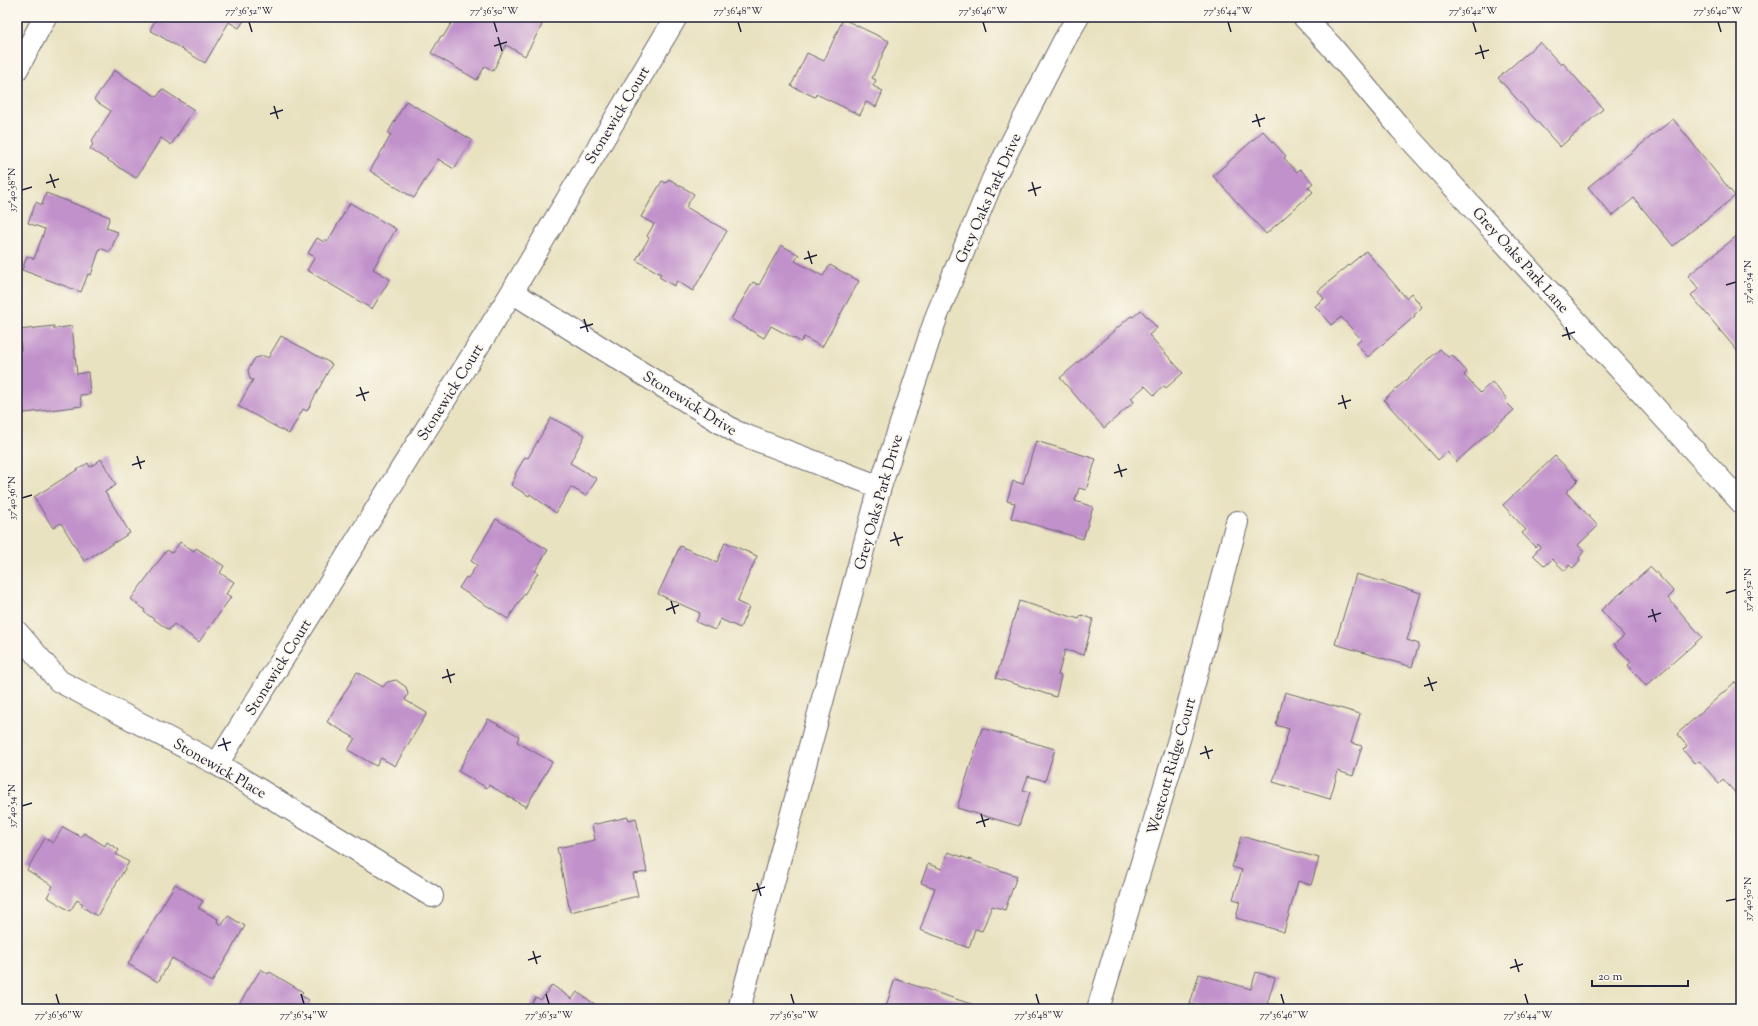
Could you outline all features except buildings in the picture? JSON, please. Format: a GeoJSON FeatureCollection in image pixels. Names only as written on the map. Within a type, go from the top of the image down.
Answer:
{"type":"FeatureCollection","features":[{"type":"Feature","properties":{"kind":"street"},"geometry":{"type":"LineString","coordinates":[[19,58],[45,17]]}},
{"type":"Feature","properties":{"kind":"street","name":"Stonewick Court"},"geometry":{"type":"LineString","coordinates":[[217,764],[512,292],[676,17]]}},
{"type":"Feature","properties":{"kind":"street","name":"Grey Oaks Park Drive"},"geometry":{"type":"LineString","coordinates":[[739,1009],[880,487],[937,315],[990,186],[1065,39],[1078,17]]}},
{"type":"Feature","properties":{"kind":"street","name":"Grey Oaks Park Lane"},"geometry":{"type":"LineString","coordinates":[[1304,17],[1332,47],[1402,129],[1741,502]]}},
{"type":"Feature","properties":{"kind":"street","name":"Stonewick Drive"},"geometry":{"type":"LineString","coordinates":[[512,292],[736,432],[880,487]]}},
{"type":"Feature","properties":{"kind":"street","name":"Westcott Ridge Court"},"geometry":{"type":"LineString","coordinates":[[1098,1009],[1180,736],[1236,522]]}},
{"type":"Feature","properties":{"kind":"street","name":"Stonewick Place"},"geometry":{"type":"LineString","coordinates":[[17,632],[59,680],[217,764],[432,896]]}}]}
